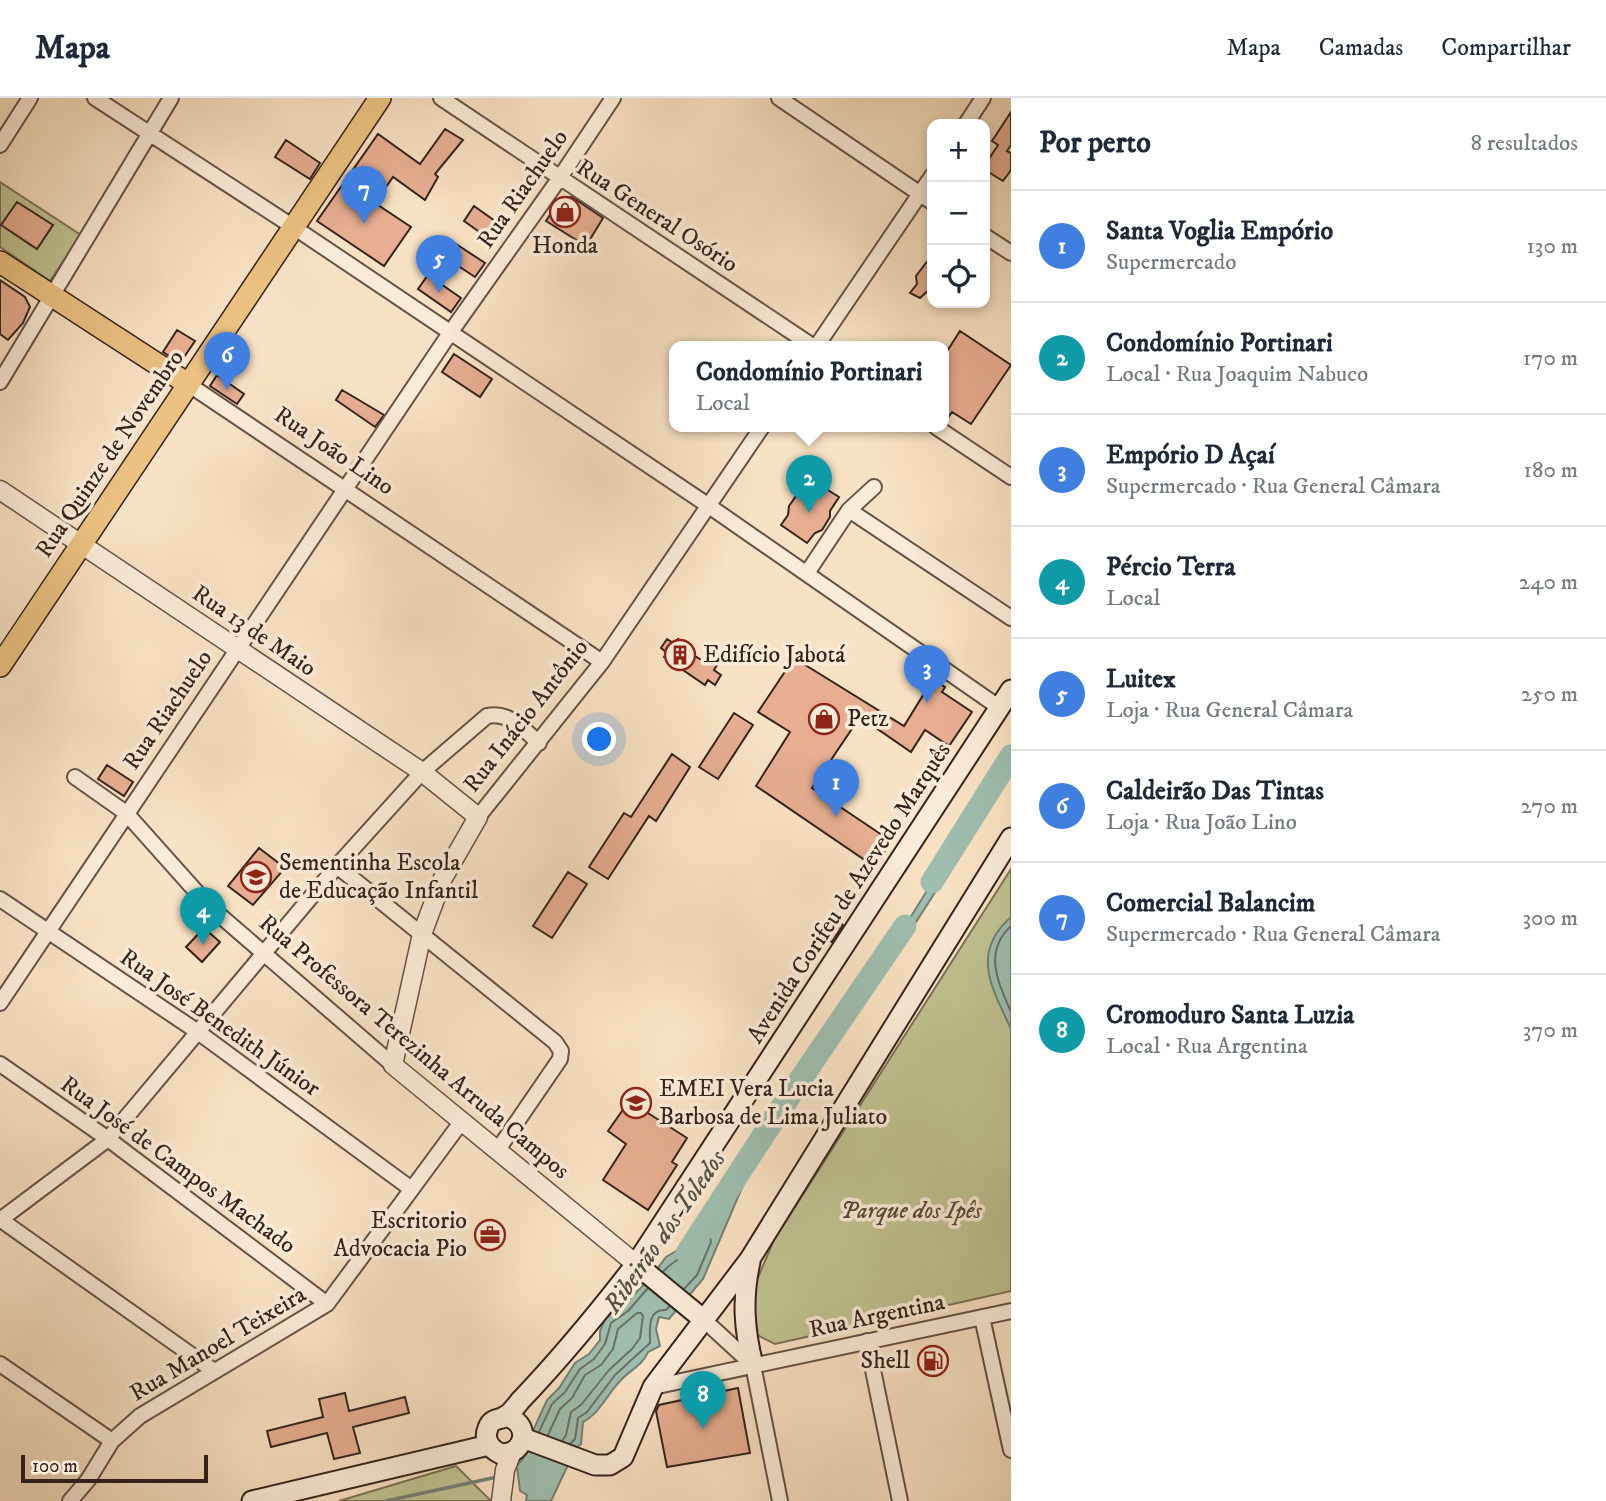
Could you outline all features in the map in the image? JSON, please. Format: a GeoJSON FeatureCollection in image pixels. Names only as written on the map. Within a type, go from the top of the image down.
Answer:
{"type":"FeatureCollection","features":[{"type":"Feature","properties":{"kind":"main road","name":"Rua Quinze de Novembro"},"geometry":{"type":"LineString","coordinates":[[0,666],[380,98]]}},
{"type":"Feature","properties":{"kind":"main road","name":"Rua João Lino"},"geometry":{"type":"LineString","coordinates":[[0,262],[188,384]]}},
{"type":"Feature","properties":{"kind":"main road","name":"Avenida Corifeu de Azevedo Marquês"},"geometry":{"type":"LineString","coordinates":[[251,1501],[417,1462],[506,1446],[592,1322],[641,1268],[1011,690]]}},
{"type":"Feature","properties":{"kind":"main road"},"geometry":{"type":"LineString","coordinates":[[506,1446],[603,1466],[623,1457],[653,1387],[699,1316],[750,1259],[1011,838]]}},
{"type":"Feature","properties":{"kind":"main road"},"geometry":{"type":"LineString","coordinates":[[750,1259],[743,1311],[753,1365]]}},
{"type":"Feature","properties":{"kind":"main road"},"geometry":{"type":"LineString","coordinates":[[641,1268],[699,1316]]}},
{"type":"Feature","properties":{"kind":"street"},"geometry":{"type":"LineString","coordinates":[[0,145],[30,98]]}},
{"type":"Feature","properties":{"kind":"street"},"geometry":{"type":"LineString","coordinates":[[95,98],[295,228],[709,506],[1000,708]]}},
{"type":"Feature","properties":{"kind":"street"},"geometry":{"type":"LineString","coordinates":[[0,382],[170,98]]}},
{"type":"Feature","properties":{"kind":"street","name":"Rua General Osório"},"geometry":{"type":"LineString","coordinates":[[441,98],[806,341]]}},
{"type":"Feature","properties":{"kind":"street","name":"Rua Riachuelo"},"geometry":{"type":"LineString","coordinates":[[0,1003],[125,813],[450,333],[613,98]]}},
{"type":"Feature","properties":{"kind":"street"},"geometry":{"type":"LineString","coordinates":[[779,98],[926,198],[819,341]]}},
{"type":"Feature","properties":{"kind":"street"},"geometry":{"type":"LineString","coordinates":[[969,119],[983,98]]}},
{"type":"Feature","properties":{"kind":"street"},"geometry":{"type":"LineString","coordinates":[[990,239],[1011,253]]}},
{"type":"Feature","properties":{"kind":"street","name":"Rua João Lino"},"geometry":{"type":"LineString","coordinates":[[188,384],[602,663]]}},
{"type":"Feature","properties":{"kind":"street","name":"Rua Inácio Antônio"},"geometry":{"type":"LineString","coordinates":[[393,1065],[422,934],[443,878],[478,817],[602,663],[759,432]]}},
{"type":"Feature","properties":{"kind":"street"},"geometry":{"type":"LineString","coordinates":[[944,432],[1011,477]]}},
{"type":"Feature","properties":{"kind":"street"},"geometry":{"type":"LineString","coordinates":[[807,573],[849,510],[874,488]]}},
{"type":"Feature","properties":{"kind":"street","name":"Rua 13 de Maio"},"geometry":{"type":"LineString","coordinates":[[0,491],[422,772],[478,817]]}},
{"type":"Feature","properties":{"kind":"street"},"geometry":{"type":"LineString","coordinates":[[849,510],[1011,618]]}},
{"type":"Feature","properties":{"kind":"street"},"geometry":{"type":"LineString","coordinates":[[214,1371],[1,1220],[108,1139],[262,953],[422,772],[487,716],[495,714],[513,720],[539,743]]}},
{"type":"Feature","properties":{"kind":"street","name":"Rua Professora Terezinha Arruda Campos"},"geometry":{"type":"LineString","coordinates":[[75,777],[125,813],[209,906],[262,953],[393,1065],[641,1268]]}},
{"type":"Feature","properties":{"kind":"street"},"geometry":{"type":"LineString","coordinates":[[337,866],[555,1042],[561,1051],[560,1059],[497,1150]]}},
{"type":"Feature","properties":{"kind":"street","name":"Rua José Benedith Júnior"},"geometry":{"type":"LineString","coordinates":[[0,899],[198,1032],[410,1188]]}},
{"type":"Feature","properties":{"kind":"street","name":"Rua José de Campos Machado"},"geometry":{"type":"LineString","coordinates":[[0,1064],[108,1139],[327,1304]]}},
{"type":"Feature","properties":{"kind":"street","name":"Rua Manoel Teixeira"},"geometry":{"type":"LineString","coordinates":[[70,1501],[88,1480],[112,1441],[140,1416],[327,1304],[462,1121]]}},
{"type":"Feature","properties":{"kind":"street","name":"Rua Argentina"},"geometry":{"type":"LineString","coordinates":[[653,1387],[1011,1311]]}},
{"type":"Feature","properties":{"kind":"street"},"geometry":{"type":"LineString","coordinates":[[699,1316],[753,1365],[780,1501]]}},
{"type":"Feature","properties":{"kind":"street"},"geometry":{"type":"LineString","coordinates":[[982,1317],[1011,1450]]}},
{"type":"Feature","properties":{"kind":"street"},"geometry":{"type":"LineString","coordinates":[[867,1341],[900,1501]]}},
{"type":"Feature","properties":{"kind":"street"},"geometry":{"type":"LineString","coordinates":[[0,1364],[112,1441]]}},
{"type":"Feature","properties":{"kind":"street"},"geometry":{"type":"LineString","coordinates":[[501,1501],[506,1446]]}},
{"type":"Feature","properties":{"kind":"green space"},"geometry":{"type":"Polygon","coordinates":[[[0,182],[81,235],[50,281],[0,247],[0,182]]]}},
{"type":"Feature","properties":{"kind":"green space","name":"Parque dos Ipês"},"geometry":{"type":"Polygon","coordinates":[[[1011,869],[1011,1291],[775,1344],[757,1335],[749,1318],[756,1282],[774,1240],[1011,869]]]}},
{"type":"Feature","properties":{"kind":"green space"},"geometry":{"type":"Polygon","coordinates":[[[456,1466],[491,1501],[339,1501],[456,1466]]]}},
{"type":"Feature","properties":{"kind":"water"},"geometry":{"type":"Polygon","coordinates":[[[1011,756],[1011,767],[1005,783],[870,994],[744,1183],[703,1279],[669,1319],[659,1317],[656,1329],[660,1346],[648,1352],[640,1364],[616,1385],[594,1414],[583,1422],[581,1444],[576,1448],[551,1501],[526,1501],[527,1495],[520,1491],[517,1466],[524,1457],[547,1400],[559,1388],[575,1363],[589,1354],[600,1340],[605,1319],[623,1306],[666,1257],[697,1239],[787,1099],[890,950],[1011,756]]]}},
{"type":"Feature","properties":{"kind":"water"},"geometry":{"type":"Polygon","coordinates":[[[1011,917],[1011,1029],[992,985],[988,957],[998,930],[1011,917]]]}},
{"type":"Feature","properties":{"kind":"building"},"geometry":{"type":"Polygon","coordinates":[[[1011,112],[1011,145],[1007,151],[1011,153],[1011,170],[1003,181],[990,173],[990,157],[998,145],[992,141],[1011,112]]]}},
{"type":"Feature","properties":{"kind":"building"},"geometry":{"type":"Polygon","coordinates":[[[445,129],[463,140],[435,174],[438,177],[425,200],[393,177],[375,203],[411,227],[384,266],[317,221],[378,134],[420,164],[445,129]]]}},
{"type":"Feature","properties":{"kind":"building"},"geometry":{"type":"Polygon","coordinates":[[[286,140],[320,163],[310,179],[275,157],[286,140]]]}},
{"type":"Feature","properties":{"kind":"building"},"geometry":{"type":"Polygon","coordinates":[[[572,197],[603,218],[586,246],[546,221],[561,198],[572,197]]]}},
{"type":"Feature","properties":{"kind":"building"},"geometry":{"type":"Polygon","coordinates":[[[17,202],[53,225],[37,249],[1,225],[17,202]]]}},
{"type":"Feature","properties":{"kind":"building"},"geometry":{"type":"Polygon","coordinates":[[[474,206],[495,221],[492,225],[503,233],[495,243],[464,221],[474,206]]]}},
{"type":"Feature","properties":{"kind":"building"},"geometry":{"type":"Polygon","coordinates":[[[450,240],[485,263],[475,277],[440,254],[450,240]]]}},
{"type":"Feature","properties":{"kind":"building"},"geometry":{"type":"Polygon","coordinates":[[[927,262],[927,292],[920,298],[910,293],[917,284],[916,276],[927,262]]]}},
{"type":"Feature","properties":{"kind":"building"},"geometry":{"type":"Polygon","coordinates":[[[428,275],[461,298],[451,312],[418,289],[428,275]]]}},
{"type":"Feature","properties":{"kind":"building"},"geometry":{"type":"Polygon","coordinates":[[[0,280],[25,297],[30,307],[23,323],[8,340],[0,334],[0,280]]]}},
{"type":"Feature","properties":{"kind":"building"},"geometry":{"type":"Polygon","coordinates":[[[177,330],[195,341],[180,363],[163,352],[177,330]]]}},
{"type":"Feature","properties":{"kind":"building"},"geometry":{"type":"Polygon","coordinates":[[[960,331],[1011,365],[971,424],[952,412],[949,416],[949,348],[960,331]]]}},
{"type":"Feature","properties":{"kind":"building"},"geometry":{"type":"Polygon","coordinates":[[[454,354],[492,379],[480,397],[442,372],[454,354]]]}},
{"type":"Feature","properties":{"kind":"building"},"geometry":{"type":"Polygon","coordinates":[[[217,375],[244,394],[237,404],[210,386],[217,375]]]}},
{"type":"Feature","properties":{"kind":"building"},"geometry":{"type":"Polygon","coordinates":[[[342,390],[384,415],[375,427],[336,400],[342,390]]]}},
{"type":"Feature","properties":{"kind":"building"},"geometry":{"type":"Polygon","coordinates":[[[812,480],[839,497],[822,530],[815,533],[807,543],[781,525],[788,515],[789,506],[796,496],[802,495],[812,480]]]}},
{"type":"Feature","properties":{"kind":"building"},"geometry":{"type":"Polygon","coordinates":[[[667,639],[675,644],[678,639],[688,646],[688,650],[695,656],[717,665],[714,670],[721,675],[715,685],[708,680],[705,685],[664,657],[667,653],[661,648],[667,639]]]}},
{"type":"Feature","properties":{"kind":"building"},"geometry":{"type":"Polygon","coordinates":[[[794,658],[904,726],[933,679],[945,687],[942,692],[972,712],[949,746],[925,730],[911,752],[860,717],[812,788],[891,841],[875,867],[756,786],[790,732],[758,712],[794,658]]]}},
{"type":"Feature","properties":{"kind":"building"},"geometry":{"type":"Polygon","coordinates":[[[734,713],[753,725],[718,779],[699,767],[734,713]]]}},
{"type":"Feature","properties":{"kind":"building"},"geometry":{"type":"Polygon","coordinates":[[[672,754],[690,767],[656,821],[649,816],[608,879],[589,867],[624,813],[631,817],[672,754]]]}},
{"type":"Feature","properties":{"kind":"building"},"geometry":{"type":"Polygon","coordinates":[[[107,765],[133,782],[124,796],[98,779],[107,765]]]}},
{"type":"Feature","properties":{"kind":"building"},"geometry":{"type":"Polygon","coordinates":[[[259,848],[285,868],[253,905],[228,886],[259,848]]]}},
{"type":"Feature","properties":{"kind":"building"},"geometry":{"type":"Polygon","coordinates":[[[568,872],[587,884],[552,938],[533,926],[568,872]]]}},
{"type":"Feature","properties":{"kind":"building"},"geometry":{"type":"Polygon","coordinates":[[[832,918],[843,925],[832,942],[821,935],[832,918]]]}},
{"type":"Feature","properties":{"kind":"building"},"geometry":{"type":"Polygon","coordinates":[[[204,928],[220,942],[202,962],[186,947],[204,928]]]}},
{"type":"Feature","properties":{"kind":"building"},"geometry":{"type":"Polygon","coordinates":[[[629,1101],[687,1138],[672,1162],[677,1165],[648,1210],[603,1180],[626,1144],[608,1131],[629,1101]]]}},
{"type":"Feature","properties":{"kind":"building"},"geometry":{"type":"Polygon","coordinates":[[[738,1388],[750,1453],[667,1467],[656,1411],[659,1405],[738,1388]]]}},
{"type":"Feature","properties":{"kind":"building"},"geometry":{"type":"Polygon","coordinates":[[[345,1393],[349,1411],[405,1397],[409,1413],[353,1427],[360,1453],[334,1459],[327,1433],[271,1447],[267,1431],[323,1417],[319,1399],[345,1393]]]}},
{"type":"Feature","properties":{"kind":"waterway","name":"Ribeirão dos Toledos"},"geometry":{"type":"LineString","coordinates":[[932,882],[1011,756]]}},
{"type":"Feature","properties":{"kind":"waterway","name":"Ribeirão dos Toledos"},"geometry":{"type":"LineString","coordinates":[[687,1253],[787,1099],[905,926]]}},
{"type":"Feature","properties":{"kind":"waterway"},"geometry":{"type":"LineString","coordinates":[[386,1501],[497,1477]]}},
{"type":"Feature","properties":{"kind":"place","name":"Honda"},"geometry":{"type":"Point","coordinates":[565,212]}},
{"type":"Feature","properties":{"kind":"place","name":"Comercial Balancim"},"geometry":{"type":"Point","coordinates":[364,224]}},
{"type":"Feature","properties":{"kind":"place","name":"Luitex"},"geometry":{"type":"Point","coordinates":[439,293]}},
{"type":"Feature","properties":{"kind":"place","name":"Caldeirão Das Tintas"},"geometry":{"type":"Point","coordinates":[227,390]}},
{"type":"Feature","properties":{"kind":"place","name":"Condomínio Portinari"},"geometry":{"type":"Point","coordinates":[809,513]}},
{"type":"Feature","properties":{"kind":"place","name":"Edifício Jabotá"},"geometry":{"type":"Point","coordinates":[680,655]}},
{"type":"Feature","properties":{"kind":"place","name":"Empório D Açaí"},"geometry":{"type":"Point","coordinates":[927,703]}},
{"type":"Feature","properties":{"kind":"place","name":"Petz"},"geometry":{"type":"Point","coordinates":[824,719]}},
{"type":"Feature","properties":{"kind":"place","name":"Santa Voglia Empório"},"geometry":{"type":"Point","coordinates":[836,817]}},
{"type":"Feature","properties":{"kind":"place","name":"Sementinha Escola de Educação Infantil"},"geometry":{"type":"Point","coordinates":[256,877]}},
{"type":"Feature","properties":{"kind":"place","name":"Pércio Terra"},"geometry":{"type":"Point","coordinates":[203,945]}},
{"type":"Feature","properties":{"kind":"place","name":"EMEI Vera Lucia Barbosa de Lima Juliato"},"geometry":{"type":"Point","coordinates":[636,1103]}},
{"type":"Feature","properties":{"kind":"place","name":"Escritorio Advocacia Pio"},"geometry":{"type":"Point","coordinates":[490,1235]}},
{"type":"Feature","properties":{"kind":"place","name":"Shell"},"geometry":{"type":"Point","coordinates":[933,1361]}},
{"type":"Feature","properties":{"kind":"place","name":"Cromoduro Santa Luzia"},"geometry":{"type":"Point","coordinates":[703,1429]}}]}
